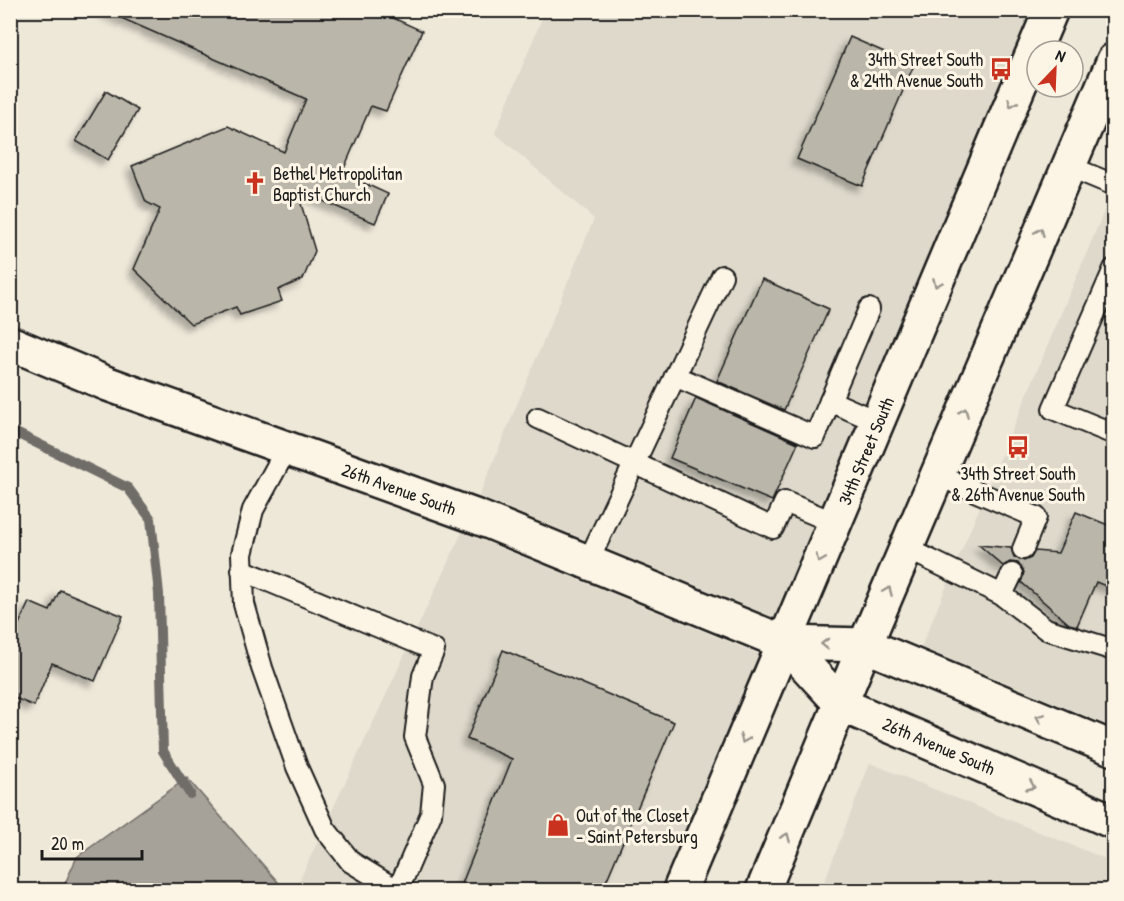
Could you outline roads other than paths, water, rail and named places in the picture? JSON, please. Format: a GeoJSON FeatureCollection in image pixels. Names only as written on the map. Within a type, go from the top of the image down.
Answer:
{"type":"FeatureCollection","features":[{"type":"Feature","properties":{"kind":"main road","name":"34th Street South"},"geometry":{"type":"LineString","coordinates":[[680,891],[1051,10]]}},
{"type":"Feature","properties":{"kind":"main road"},"geometry":{"type":"LineString","coordinates":[[764,891],[865,645],[1113,60]]}},
{"type":"Feature","properties":{"kind":"main road","name":"26th Avenue South"},"geometry":{"type":"LineString","coordinates":[[10,343],[108,384],[480,518],[785,643],[865,645],[1113,749]]}},
{"type":"Feature","properties":{"kind":"main road","name":"26th Avenue South"},"geometry":{"type":"LineString","coordinates":[[785,643],[842,705],[1113,822]]}},
{"type":"Feature","properties":{"kind":"lane"},"geometry":{"type":"LineString","coordinates":[[1068,166],[1113,185]]}},
{"type":"Feature","properties":{"kind":"lane"},"geometry":{"type":"LineString","coordinates":[[1113,269],[1053,409],[1113,434]]}},
{"type":"Feature","properties":{"kind":"lane"},"geometry":{"type":"LineString","coordinates":[[588,562],[722,276]]}},
{"type":"Feature","properties":{"kind":"lane"},"geometry":{"type":"LineString","coordinates":[[675,376],[815,437],[868,309]]}},
{"type":"Feature","properties":{"kind":"lane"},"geometry":{"type":"LineString","coordinates":[[830,401],[878,422]]}},
{"type":"Feature","properties":{"kind":"lane"},"geometry":{"type":"LineString","coordinates":[[538,418],[773,528],[785,502],[835,523]]}},
{"type":"Feature","properties":{"kind":"lane"},"geometry":{"type":"LineString","coordinates":[[242,570],[434,650],[423,676],[415,737],[434,784],[431,814],[397,891],[351,862],[325,829],[297,767],[262,668],[244,604],[242,570],[242,554],[253,510],[287,448]]}},
{"type":"Feature","properties":{"kind":"lane"},"geometry":{"type":"LineString","coordinates":[[937,475],[1036,517],[1023,549]]}},
{"type":"Feature","properties":{"kind":"lane"},"geometry":{"type":"LineString","coordinates":[[906,548],[1002,595],[1046,629],[1113,650]]}},
{"type":"Feature","properties":{"kind":"lane"},"geometry":{"type":"LineString","coordinates":[[1002,595],[1011,574]]}},
{"type":"Feature","properties":{"kind":"waterway"},"geometry":{"type":"LineString","coordinates":[[10,430],[128,488],[151,519],[159,594],[163,751],[190,794]]}},
{"type":"Feature","properties":{"kind":"place","name":"34th Street South & 24th Avenue South"},"geometry":{"type":"Point","coordinates":[1001,69]}},
{"type":"Feature","properties":{"kind":"place","name":"Bethel Metropolitan Baptist Church"},"geometry":{"type":"Point","coordinates":[255,183]}},
{"type":"Feature","properties":{"kind":"place","name":"34th Street South & 26th Avenue South"},"geometry":{"type":"Point","coordinates":[1018,447]}},
{"type":"Feature","properties":{"kind":"place","name":"Out of the Closet - Saint Petersburg"},"geometry":{"type":"Point","coordinates":[558,825]}}]}
